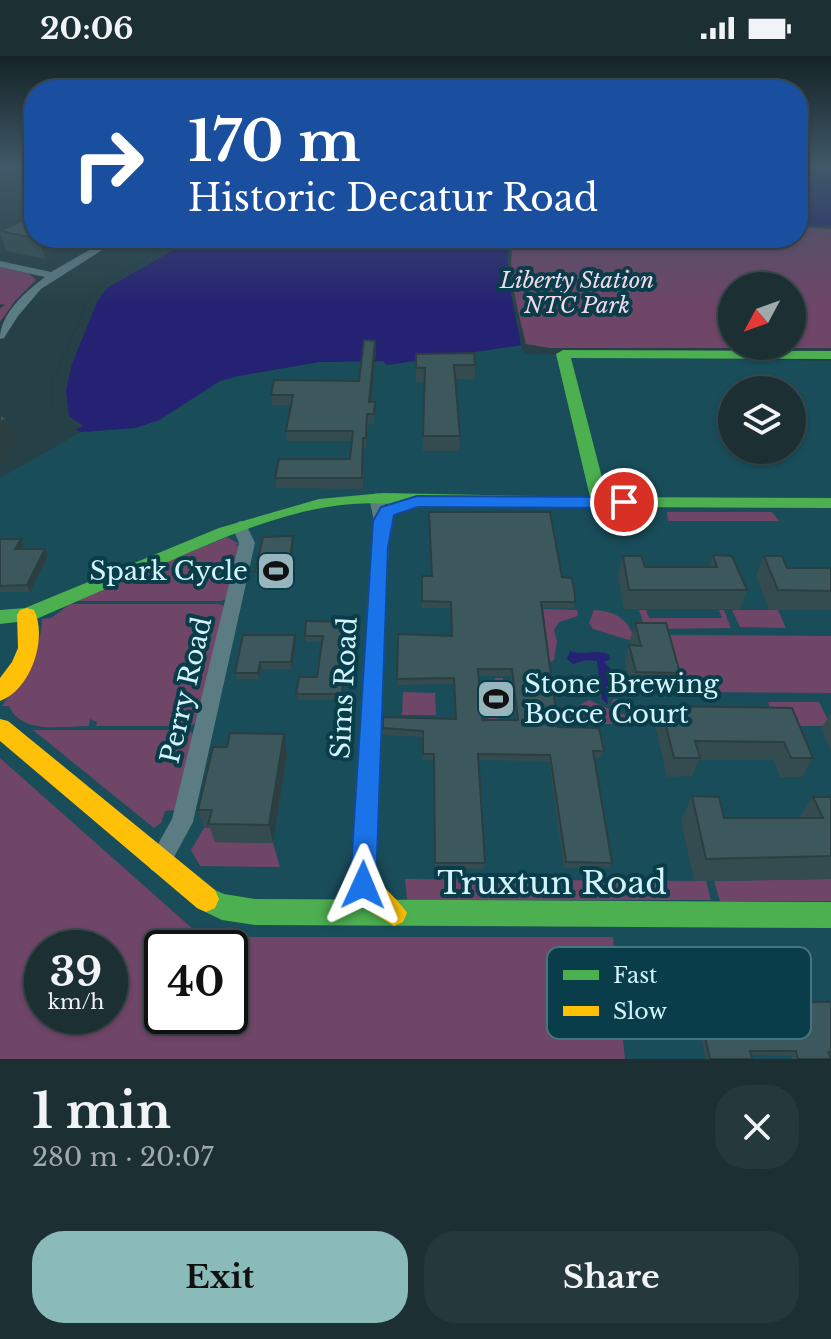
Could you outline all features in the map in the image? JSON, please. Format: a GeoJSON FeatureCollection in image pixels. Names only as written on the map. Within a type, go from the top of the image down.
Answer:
{"type":"FeatureCollection","features":[{"type":"Feature","properties":{"kind":"street"},"geometry":{"type":"LineString","coordinates":[[0,336],[25,297],[50,275],[98,248]]}},
{"type":"Feature","properties":{"kind":"street"},"geometry":{"type":"LineString","coordinates":[[0,264],[50,275]]}},
{"type":"Feature","properties":{"kind":"street"},"geometry":{"type":"LineString","coordinates":[[600,502],[563,354],[831,355]]}},
{"type":"Feature","properties":{"kind":"street"},"geometry":{"type":"LineString","coordinates":[[0,617],[27,615],[240,526],[285,511],[342,500],[400,497],[417,501],[831,503]]}},
{"type":"Feature","properties":{"kind":"street","name":"Sims Road"},"geometry":{"type":"LineString","coordinates":[[362,881],[382,521],[376,498]]}},
{"type":"Feature","properties":{"kind":"street"},"geometry":{"type":"LineString","coordinates":[[382,521],[387,511],[417,501]]}},
{"type":"Feature","properties":{"kind":"street","name":"Perry Road"},"geometry":{"type":"LineString","coordinates":[[159,862],[182,822],[247,543],[240,526]]}},
{"type":"Feature","properties":{"kind":"street"},"geometry":{"type":"LineString","coordinates":[[0,692],[23,666],[32,632],[27,615]]}},
{"type":"Feature","properties":{"kind":"street","name":"Truxtun Road"},"geometry":{"type":"LineString","coordinates":[[0,728],[199,896],[222,907],[255,912],[831,915]]}},
{"type":"Feature","properties":{"kind":"street"},"geometry":{"type":"LineString","coordinates":[[329,912],[344,903],[362,881],[374,899],[394,913]]}},
{"type":"Feature","properties":{"kind":"shaded area"},"geometry":{"type":"Polygon","coordinates":[[[808,213],[831,213],[831,226],[808,226],[808,213]]]}},
{"type":"Feature","properties":{"kind":"shaded area"},"geometry":{"type":"Polygon","coordinates":[[[165,248],[509,248],[509,275],[521,345],[387,365],[383,361],[319,362],[238,376],[220,381],[159,420],[135,428],[81,432],[60,423],[52,410],[51,384],[89,298],[116,276],[165,248]]]}},
{"type":"Feature","properties":{"kind":"shaded area"},"geometry":{"type":"Polygon","coordinates":[[[521,345],[525,354],[831,361],[831,1059],[625,1059],[623,1039],[811,1039],[811,947],[614,947],[613,937],[248,937],[248,930],[194,930],[0,758],[0,478],[81,432],[135,428],[159,420],[220,381],[319,362],[383,361],[387,365],[521,345]]]}},
{"type":"Feature","properties":{"kind":"shaded area"},"geometry":{"type":"Polygon","coordinates":[[[570,651],[609,655],[610,659],[604,662],[613,671],[614,681],[606,687],[608,705],[602,699],[597,661],[573,664],[567,659],[570,651]]]}},
{"type":"Feature","properties":{"kind":"green space","name":"Liberty Station NTC Park"},"geometry":{"type":"Polygon","coordinates":[[[808,228],[831,229],[831,348],[806,348],[806,272],[718,272],[718,348],[549,348],[526,344],[511,261],[512,248],[808,248],[808,228]]]}},
{"type":"Feature","properties":{"kind":"green space"},"geometry":{"type":"Polygon","coordinates":[[[0,267],[28,273],[36,280],[0,322],[0,308],[6,305],[0,304],[0,267]]]}},
{"type":"Feature","properties":{"kind":"green space"},"geometry":{"type":"Polygon","coordinates":[[[667,512],[772,512],[779,521],[668,521],[667,512]]]}},
{"type":"Feature","properties":{"kind":"green space"},"geometry":{"type":"Polygon","coordinates":[[[227,537],[239,544],[235,545],[238,546],[228,598],[221,601],[71,601],[227,537]]]}},
{"type":"Feature","properties":{"kind":"green space"},"geometry":{"type":"Polygon","coordinates":[[[70,604],[225,606],[197,723],[189,726],[96,726],[97,722],[90,719],[89,726],[44,727],[23,721],[9,706],[2,706],[34,655],[42,619],[51,618],[70,604]]]}},
{"type":"Feature","properties":{"kind":"green space"},"geometry":{"type":"Polygon","coordinates":[[[543,609],[577,610],[578,616],[559,622],[554,630],[557,641],[554,660],[550,662],[543,609]]]}},
{"type":"Feature","properties":{"kind":"green space"},"geometry":{"type":"Polygon","coordinates":[[[594,610],[619,617],[628,625],[634,638],[629,640],[593,629],[589,623],[594,610]]]}},
{"type":"Feature","properties":{"kind":"green space"},"geometry":{"type":"Polygon","coordinates":[[[639,610],[646,610],[649,618],[722,618],[719,610],[724,610],[731,628],[645,629],[639,610]]]}},
{"type":"Feature","properties":{"kind":"green space"},"geometry":{"type":"Polygon","coordinates":[[[732,610],[778,610],[786,628],[740,627],[732,610]]]}},
{"type":"Feature","properties":{"kind":"green space"},"geometry":{"type":"Polygon","coordinates":[[[665,635],[831,636],[831,693],[681,692],[665,635]]]}},
{"type":"Feature","properties":{"kind":"green space","name":"Stone Brewing Bocce Court"},"geometry":{"type":"Polygon","coordinates":[[[495,678],[503,678],[506,716],[488,721],[486,681],[494,681],[495,678]]]}},
{"type":"Feature","properties":{"kind":"green space"},"geometry":{"type":"Polygon","coordinates":[[[403,692],[435,693],[436,715],[402,715],[403,692]]]}},
{"type":"Feature","properties":{"kind":"green space"},"geometry":{"type":"Polygon","coordinates":[[[613,699],[618,699],[621,714],[643,718],[648,705],[659,707],[664,724],[566,724],[562,706],[574,708],[589,700],[609,709],[613,699]]]}},
{"type":"Feature","properties":{"kind":"green space"},"geometry":{"type":"Polygon","coordinates":[[[768,702],[819,702],[831,726],[777,726],[768,702]]]}},
{"type":"Feature","properties":{"kind":"green space"},"geometry":{"type":"Polygon","coordinates":[[[33,730],[187,730],[194,734],[175,810],[165,811],[161,823],[154,828],[33,730]]]}},
{"type":"Feature","properties":{"kind":"green space"},"geometry":{"type":"Polygon","coordinates":[[[0,758],[194,930],[144,930],[144,1034],[248,1034],[248,937],[613,937],[614,947],[547,947],[547,1039],[623,1039],[625,1059],[0,1059],[0,758]]]}},
{"type":"Feature","properties":{"kind":"green space"},"geometry":{"type":"Polygon","coordinates":[[[204,828],[218,828],[215,842],[273,843],[280,867],[200,866],[191,850],[204,828]]]}},
{"type":"Feature","properties":{"kind":"green space"},"geometry":{"type":"Polygon","coordinates":[[[405,879],[706,881],[711,900],[407,900],[405,879]]]}},
{"type":"Feature","properties":{"kind":"green space"},"geometry":{"type":"Polygon","coordinates":[[[831,879],[831,901],[720,901],[714,881],[831,879]]]}},
{"type":"Feature","properties":{"kind":"pier"},"geometry":{"type":"Polygon","coordinates":[[[165,248],[177,248],[107,288],[98,300],[72,364],[66,391],[69,416],[83,426],[73,431],[60,423],[52,411],[51,384],[89,298],[116,276],[165,248]]]}},
{"type":"Feature","properties":{"kind":"building"},"geometry":{"type":"Polygon","coordinates":[[[24,220],[24,236],[0,231],[24,220]]]}},
{"type":"Feature","properties":{"kind":"building"},"geometry":{"type":"Polygon","coordinates":[[[364,340],[375,341],[369,402],[375,402],[374,414],[367,414],[362,478],[275,478],[279,459],[350,459],[353,431],[286,431],[293,395],[271,395],[274,380],[359,381],[364,340]]]}},
{"type":"Feature","properties":{"kind":"building"},"geometry":{"type":"Polygon","coordinates":[[[474,353],[475,365],[454,365],[460,436],[423,436],[425,368],[416,368],[416,354],[474,353]]]}},
{"type":"Feature","properties":{"kind":"building"},"geometry":{"type":"Polygon","coordinates":[[[429,512],[550,512],[562,577],[572,578],[575,595],[575,602],[541,602],[558,727],[599,728],[604,751],[593,751],[612,863],[566,862],[550,755],[478,754],[485,863],[435,863],[434,754],[423,754],[423,731],[383,728],[383,717],[456,719],[454,678],[397,679],[398,634],[452,636],[451,602],[422,601],[422,576],[432,576],[429,512]],[[478,669],[482,720],[518,720],[512,669],[478,669]]]}},
{"type":"Feature","properties":{"kind":"building"},"geometry":{"type":"Polygon","coordinates":[[[293,536],[287,580],[265,580],[267,572],[255,572],[263,537],[293,536]]]}},
{"type":"Feature","properties":{"kind":"building"},"geometry":{"type":"Polygon","coordinates":[[[0,539],[21,539],[15,549],[45,549],[27,585],[0,586],[0,539]]]}},
{"type":"Feature","properties":{"kind":"building"},"geometry":{"type":"Polygon","coordinates":[[[713,555],[732,556],[747,590],[629,590],[623,556],[641,556],[645,567],[717,567],[713,555]]]}},
{"type":"Feature","properties":{"kind":"building"},"geometry":{"type":"Polygon","coordinates":[[[764,556],[782,556],[787,568],[831,568],[831,591],[778,590],[764,556]]]}},
{"type":"Feature","properties":{"kind":"building"},"geometry":{"type":"Polygon","coordinates":[[[306,621],[348,622],[342,694],[296,694],[299,677],[317,677],[323,636],[305,636],[306,621]]]}},
{"type":"Feature","properties":{"kind":"building"},"geometry":{"type":"Polygon","coordinates":[[[635,623],[666,623],[680,673],[636,672],[629,645],[641,646],[635,623]]]}},
{"type":"Feature","properties":{"kind":"building"},"geometry":{"type":"Polygon","coordinates":[[[243,635],[295,635],[291,662],[260,662],[258,673],[235,673],[243,635]]]}},
{"type":"Feature","properties":{"kind":"building"},"geometry":{"type":"Polygon","coordinates":[[[661,706],[792,708],[813,758],[791,758],[784,742],[695,741],[700,758],[674,758],[661,706]]]}},
{"type":"Feature","properties":{"kind":"building"},"geometry":{"type":"Polygon","coordinates":[[[230,733],[284,734],[269,825],[208,824],[212,810],[198,810],[213,747],[227,747],[230,733]]]}},
{"type":"Feature","properties":{"kind":"building"},"geometry":{"type":"Polygon","coordinates":[[[692,796],[719,797],[724,818],[823,818],[813,797],[831,797],[831,856],[706,859],[692,796]]]}},
{"type":"Feature","properties":{"kind":"building"},"geometry":{"type":"Polygon","coordinates":[[[811,1002],[831,1002],[831,1052],[828,1052],[831,1059],[798,1059],[796,1051],[750,1051],[752,1059],[710,1059],[706,1039],[811,1039],[811,1002]]]}},
{"type":"Feature","properties":{"kind":"traffic: fast"},"geometry":{"type":"LineString","coordinates":[[600,502],[563,354],[831,355]]}},
{"type":"Feature","properties":{"kind":"traffic: fast"},"geometry":{"type":"LineString","coordinates":[[0,617],[27,615],[256,521],[287,511],[351,499],[831,503]]}},
{"type":"Feature","properties":{"kind":"traffic: fast"},"geometry":{"type":"LineString","coordinates":[[382,521],[387,511],[415,502]]}},
{"type":"Feature","properties":{"kind":"traffic: fast"},"geometry":{"type":"LineString","coordinates":[[206,899],[222,907],[255,912],[831,915]]}},
{"type":"Feature","properties":{"kind":"traffic: slow"},"geometry":{"type":"LineString","coordinates":[[0,692],[25,657],[29,637],[27,615]]}},
{"type":"Feature","properties":{"kind":"traffic: slow"},"geometry":{"type":"LineString","coordinates":[[0,728],[206,899]]}},
{"type":"Feature","properties":{"kind":"traffic: slow"},"geometry":{"type":"LineString","coordinates":[[362,881],[374,899],[394,913]]}},
{"type":"Feature","properties":{"kind":"place","name":"Spark Cycle"},"geometry":{"type":"Point","coordinates":[276,571]}},
{"type":"Feature","properties":{"kind":"place","name":"Stone Brewing Bocce Court"},"geometry":{"type":"Point","coordinates":[496,699]}},
{"type":"Feature","properties":{"kind":"route"},"geometry":{"type":"LineString","coordinates":[[363,885],[379,547],[382,521],[387,511],[417,501],[624,502]]}}]}
